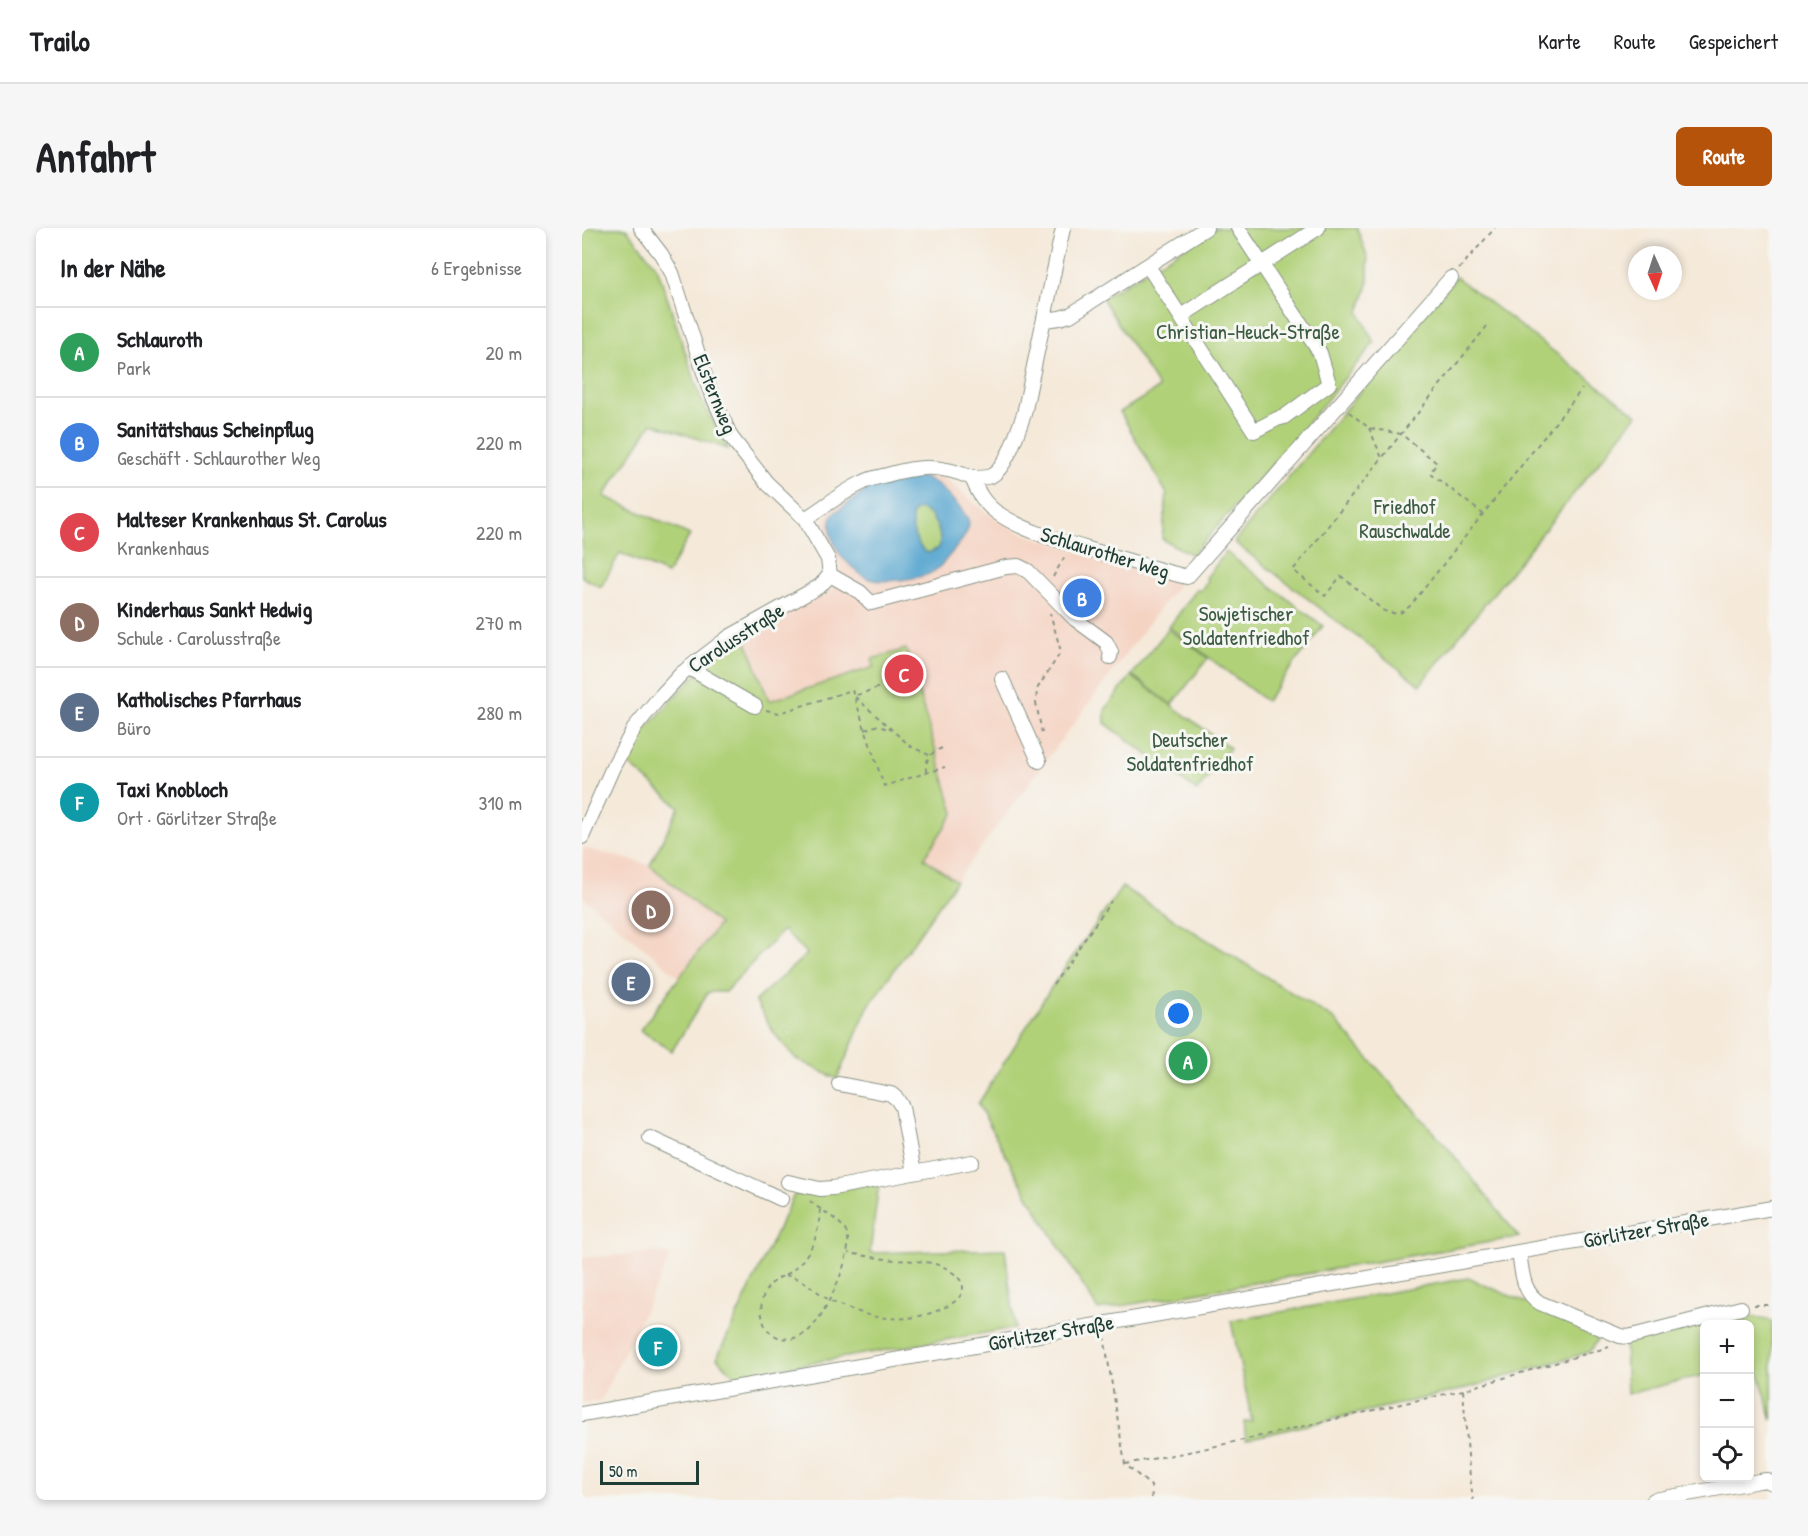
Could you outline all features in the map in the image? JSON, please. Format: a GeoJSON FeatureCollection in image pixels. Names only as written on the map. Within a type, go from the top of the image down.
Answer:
{"type":"FeatureCollection","features":[{"type":"Feature","properties":{"kind":"street","name":"Elsternweg"},"geometry":{"type":"LineString","coordinates":[[641,228],[672,273],[709,388],[731,437],[766,482],[805,519],[828,559],[830,575]]}},
{"type":"Feature","properties":{"kind":"street"},"geometry":{"type":"LineString","coordinates":[[805,519],[865,481],[900,471],[925,466],[958,472],[972,478],[988,477],[996,472],[1004,462],[1024,414],[1063,228]]}},
{"type":"Feature","properties":{"kind":"street"},"geometry":{"type":"LineString","coordinates":[[1044,320],[1070,315],[1206,228]]}},
{"type":"Feature","properties":{"kind":"street"},"geometry":{"type":"LineString","coordinates":[[1148,266],[1254,431],[1284,417],[1329,384],[1320,353],[1238,228]]}},
{"type":"Feature","properties":{"kind":"street"},"geometry":{"type":"LineString","coordinates":[[1181,316],[1318,228]]}},
{"type":"Feature","properties":{"kind":"street","name":"Schlaurother Weg"},"geometry":{"type":"LineString","coordinates":[[972,478],[984,501],[997,513],[1014,523],[1071,544],[1186,578],[1451,278]]}},
{"type":"Feature","properties":{"kind":"street"},"geometry":{"type":"LineString","coordinates":[[830,575],[860,592],[871,603],[1006,567],[1018,566],[1028,571],[1075,619],[1106,642],[1112,652],[1110,657]]}},
{"type":"Feature","properties":{"kind":"street","name":"Carolusstraße"},"geometry":{"type":"LineString","coordinates":[[582,837],[613,767],[635,727],[658,699],[689,668],[729,637],[820,586],[830,575]]}},
{"type":"Feature","properties":{"kind":"street"},"geometry":{"type":"LineString","coordinates":[[689,668],[756,706]]}},
{"type":"Feature","properties":{"kind":"street"},"geometry":{"type":"LineString","coordinates":[[1002,679],[1039,761]]}},
{"type":"Feature","properties":{"kind":"street"},"geometry":{"type":"LineString","coordinates":[[839,1084],[891,1094],[897,1099],[902,1107],[914,1173]]}},
{"type":"Feature","properties":{"kind":"street"},"geometry":{"type":"LineString","coordinates":[[650,1138],[781,1199]]}},
{"type":"Feature","properties":{"kind":"street"},"geometry":{"type":"LineString","coordinates":[[795,1184],[820,1189],[833,1188],[972,1162]]}},
{"type":"Feature","properties":{"kind":"street","name":"Görlitzer Straße"},"geometry":{"type":"LineString","coordinates":[[582,1414],[1772,1208]]}},
{"type":"Feature","properties":{"kind":"street"},"geometry":{"type":"LineString","coordinates":[[1520,1252],[1526,1288],[1533,1299],[1620,1336],[1628,1337],[1741,1308]]}},
{"type":"Feature","properties":{"kind":"street"},"geometry":{"type":"LineString","coordinates":[[1654,1500],[1759,1481],[1767,1480],[1772,1483]]}},
{"type":"Feature","properties":{"kind":"path"},"geometry":{"type":"LineString","coordinates":[[1451,278],[1495,228]]}},
{"type":"Feature","properties":{"kind":"path"},"geometry":{"type":"LineString","coordinates":[[1487,326],[1293,570],[1325,596],[1341,576],[1384,611],[1393,614],[1402,613],[1582,389]]}},
{"type":"Feature","properties":{"kind":"path"},"geometry":{"type":"LineString","coordinates":[[1340,404],[1369,428],[1382,458]]}},
{"type":"Feature","properties":{"kind":"path"},"geometry":{"type":"LineString","coordinates":[[1369,428],[1401,434],[1437,463],[1430,473],[1482,514]]}},
{"type":"Feature","properties":{"kind":"path"},"geometry":{"type":"LineString","coordinates":[[1043,741],[1036,703],[1036,689],[1059,655],[1060,648],[1045,599],[1046,588],[1071,544]]}},
{"type":"Feature","properties":{"kind":"path"},"geometry":{"type":"LineString","coordinates":[[854,696],[917,675]]}},
{"type":"Feature","properties":{"kind":"path"},"geometry":{"type":"LineString","coordinates":[[756,706],[779,713],[852,690],[884,786],[945,767]]}},
{"type":"Feature","properties":{"kind":"path"},"geometry":{"type":"LineString","coordinates":[[854,696],[912,748],[929,755]]}},
{"type":"Feature","properties":{"kind":"path"},"geometry":{"type":"LineString","coordinates":[[865,730],[878,725],[890,730]]}},
{"type":"Feature","properties":{"kind":"path"},"geometry":{"type":"LineString","coordinates":[[926,773],[929,755],[946,747]]}},
{"type":"Feature","properties":{"kind":"path"},"geometry":{"type":"LineString","coordinates":[[1053,985],[1112,901]]}},
{"type":"Feature","properties":{"kind":"path"},"geometry":{"type":"LineString","coordinates":[[795,1184],[820,1210],[842,1225],[848,1235],[848,1253],[830,1301],[814,1326],[796,1339],[775,1337],[764,1325],[761,1302],[768,1287],[794,1269],[813,1244],[818,1231],[820,1210]]}},
{"type":"Feature","properties":{"kind":"path"},"geometry":{"type":"LineString","coordinates":[[785,1275],[799,1278],[830,1301],[874,1317],[906,1319],[940,1309],[960,1298],[963,1293],[964,1287],[951,1271],[933,1264],[848,1253]]}},
{"type":"Feature","properties":{"kind":"path"},"geometry":{"type":"LineString","coordinates":[[1741,1308],[1747,1305],[1772,1305]]}},
{"type":"Feature","properties":{"kind":"path"},"geometry":{"type":"LineString","coordinates":[[1102,1324],[1125,1464],[1151,1486],[1152,1500]]}},
{"type":"Feature","properties":{"kind":"path"},"geometry":{"type":"LineString","coordinates":[[1125,1464],[1194,1451],[1463,1390],[1608,1348],[1620,1336]]}},
{"type":"Feature","properties":{"kind":"path"},"geometry":{"type":"LineString","coordinates":[[1463,1390],[1473,1500]]}},
{"type":"Feature","properties":{"kind":"shaded area"},"geometry":{"type":"Polygon","coordinates":[[[918,473],[941,476],[985,512],[1018,532],[1179,583],[956,881],[924,858],[954,813],[646,729],[714,657],[760,627],[832,590],[841,568],[823,531],[825,517],[833,506],[871,484],[918,473]]]}},
{"type":"Feature","properties":{"kind":"shaded area"},"geometry":{"type":"Polygon","coordinates":[[[584,848],[650,865],[720,923],[680,978],[582,896],[582,851],[584,848]]]}},
{"type":"Feature","properties":{"kind":"shaded area"},"geometry":{"type":"Polygon","coordinates":[[[662,1252],[671,1255],[601,1400],[582,1403],[582,1258],[662,1252]]]}},
{"type":"Feature","properties":{"kind":"green space"},"geometry":{"type":"Polygon","coordinates":[[[582,228],[626,228],[657,267],[701,399],[728,449],[652,423],[604,496],[690,535],[667,574],[620,553],[601,587],[582,577],[582,228]]]}},
{"type":"Feature","properties":{"kind":"green space","name":"Christian-Heuck-Straße"},"geometry":{"type":"Polygon","coordinates":[[[1216,228],[1357,228],[1368,259],[1368,285],[1359,312],[1374,343],[1286,449],[1192,555],[1162,539],[1167,494],[1120,412],[1159,388],[1102,298],[1216,228]]]}},
{"type":"Feature","properties":{"kind":"green space","name":"Friedhof Rauschwalde"},"geometry":{"type":"Polygon","coordinates":[[[1456,277],[1637,415],[1420,685],[1234,542],[1456,277]]]}},
{"type":"Feature","properties":{"kind":"green space"},"geometry":{"type":"Polygon","coordinates":[[[919,509],[933,519],[940,537],[939,548],[928,553],[920,546],[913,530],[913,513],[919,509]]]}},
{"type":"Feature","properties":{"kind":"green space","name":"Sowjetischer Soldatenfriedhof"},"geometry":{"type":"Polygon","coordinates":[[[1226,552],[1323,626],[1266,701],[1169,627],[1197,589],[1200,591],[1208,581],[1206,578],[1226,552]]]}},
{"type":"Feature","properties":{"kind":"green space"},"geometry":{"type":"Polygon","coordinates":[[[1168,629],[1208,658],[1172,705],[1132,675],[1168,629]]]}},
{"type":"Feature","properties":{"kind":"green space"},"geometry":{"type":"Polygon","coordinates":[[[745,637],[769,701],[874,667],[872,659],[906,649],[954,813],[924,858],[956,881],[868,1007],[837,1079],[796,1059],[774,1033],[755,1001],[807,954],[783,930],[725,992],[708,992],[672,1051],[640,1030],[719,924],[650,865],[679,807],[624,760],[646,729],[680,691],[714,657],[745,637]]]}},
{"type":"Feature","properties":{"kind":"green space","name":"Deutscher Soldatenfriedhof"},"geometry":{"type":"Polygon","coordinates":[[[1131,676],[1230,748],[1197,791],[1105,723],[1105,710],[1131,676]]]}},
{"type":"Feature","properties":{"kind":"green space"},"geometry":{"type":"Polygon","coordinates":[[[1122,887],[1334,1019],[1448,1148],[1519,1237],[1098,1310],[1027,1194],[978,1104],[1051,988],[1122,887]]]}},
{"type":"Feature","properties":{"kind":"green space"},"geometry":{"type":"Polygon","coordinates":[[[879,1183],[870,1253],[1005,1249],[1015,1328],[735,1376],[717,1358],[794,1195],[879,1183]]]}},
{"type":"Feature","properties":{"kind":"green space"},"geometry":{"type":"Polygon","coordinates":[[[1468,1278],[1598,1333],[1596,1342],[1589,1352],[1464,1389],[1246,1439],[1244,1422],[1252,1421],[1231,1321],[1468,1278]]]}},
{"type":"Feature","properties":{"kind":"green space"},"geometry":{"type":"Polygon","coordinates":[[[1739,1314],[1772,1321],[1772,1420],[1756,1362],[1754,1363],[1754,1320],[1714,1320],[1739,1314]]]}},
{"type":"Feature","properties":{"kind":"green space"},"geometry":{"type":"Polygon","coordinates":[[[1700,1323],[1700,1376],[1627,1394],[1625,1341],[1700,1323]]]}},
{"type":"Feature","properties":{"kind":"water"},"geometry":{"type":"Polygon","coordinates":[[[920,477],[929,480],[943,490],[964,513],[969,523],[967,531],[961,542],[942,564],[928,574],[891,581],[867,578],[842,557],[834,542],[831,520],[833,514],[871,487],[920,477]],[[919,509],[913,513],[912,524],[914,536],[928,553],[939,548],[940,537],[933,519],[919,509]]]}},
{"type":"Feature","properties":{"kind":"place","name":"Sanitätshaus Scheinpflug"},"geometry":{"type":"Point","coordinates":[1082,598]}},
{"type":"Feature","properties":{"kind":"place","name":"Malteser Krankenhaus St. Carolus"},"geometry":{"type":"Point","coordinates":[904,674]}},
{"type":"Feature","properties":{"kind":"place","name":"Kinderhaus Sankt Hedwig"},"geometry":{"type":"Point","coordinates":[651,910]}},
{"type":"Feature","properties":{"kind":"place","name":"Katholisches Pfarrhaus"},"geometry":{"type":"Point","coordinates":[631,982]}},
{"type":"Feature","properties":{"kind":"place","name":"Schlauroth"},"geometry":{"type":"Point","coordinates":[1188,1061]}},
{"type":"Feature","properties":{"kind":"place","name":"Taxi Knobloch"},"geometry":{"type":"Point","coordinates":[658,1347]}}]}
